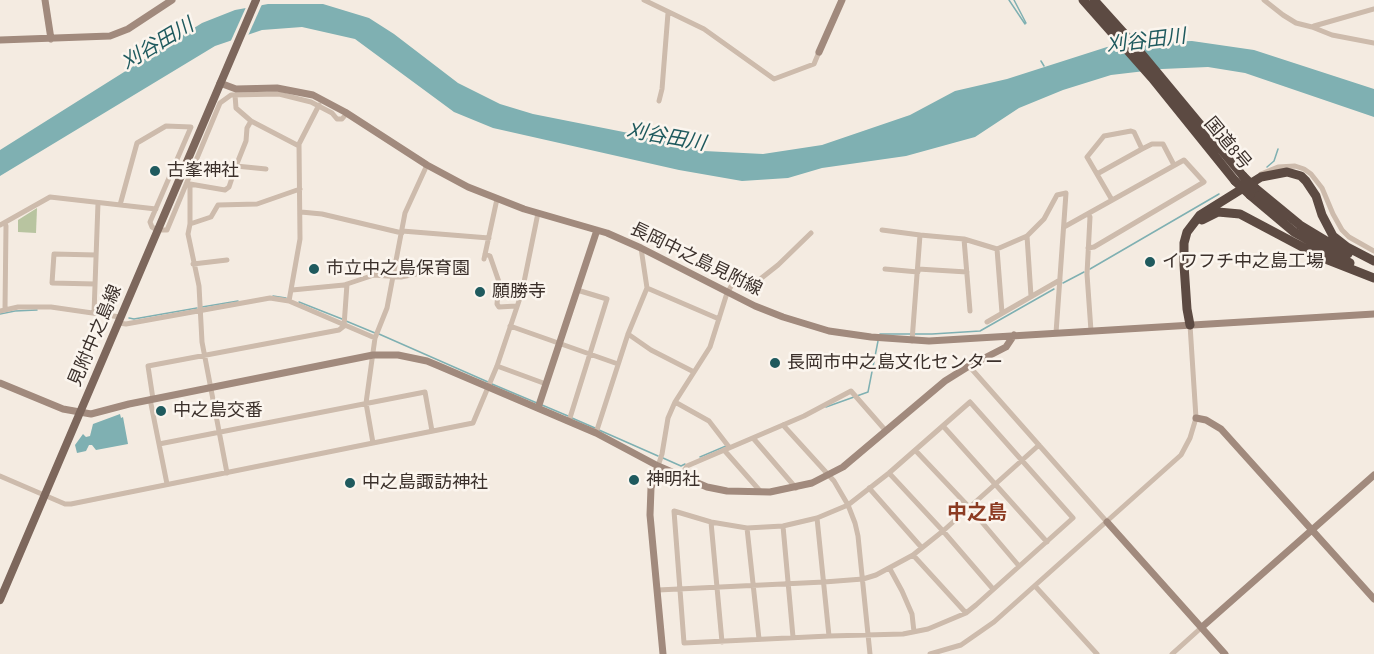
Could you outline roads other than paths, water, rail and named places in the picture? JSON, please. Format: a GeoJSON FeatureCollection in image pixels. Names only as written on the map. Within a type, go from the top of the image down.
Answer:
{"type":"FeatureCollection","features":[{"type":"Feature","properties":{"kind":"highway","name":"国道8号"},"geometry":{"type":"LineString","coordinates":[[1083,0],[1111,24],[1191,114],[1239,178]]}},
{"type":"Feature","properties":{"kind":"highway","name":"国道8号"},"geometry":{"type":"LineString","coordinates":[[1094,0],[1180,113],[1277,219],[1311,243],[1374,276]]}},
{"type":"Feature","properties":{"kind":"highway"},"geometry":{"type":"LineString","coordinates":[[1190,325],[1186,309],[1184,265],[1186,232],[1200,215],[1261,177],[1276,173],[1294,173],[1301,176],[1311,187],[1326,224],[1339,242],[1374,261]]}},
{"type":"Feature","properties":{"kind":"highway","name":"国道8号"},"geometry":{"type":"LineString","coordinates":[[1252,192],[1338,249],[1374,266]]}},
{"type":"Feature","properties":{"kind":"highway"},"geometry":{"type":"LineString","coordinates":[[1190,325],[1189,239],[1200,222],[1218,212],[1233,212],[1247,216],[1323,258],[1374,276]]}},
{"type":"Feature","properties":{"kind":"main road","name":"見附中之島線"},"geometry":{"type":"LineString","coordinates":[[0,600],[256,0]]}},
{"type":"Feature","properties":{"kind":"street"},"geometry":{"type":"LineString","coordinates":[[45,0],[51,39]]}},
{"type":"Feature","properties":{"kind":"street"},"geometry":{"type":"LineString","coordinates":[[0,40],[110,36],[128,29],[172,0]]}},
{"type":"Feature","properties":{"kind":"street"},"geometry":{"type":"LineString","coordinates":[[644,0],[704,29],[774,79],[814,64],[842,0]]}},
{"type":"Feature","properties":{"kind":"street"},"geometry":{"type":"LineString","coordinates":[[1264,0],[1288,19],[1332,35],[1374,43]]}},
{"type":"Feature","properties":{"kind":"street"},"geometry":{"type":"LineString","coordinates":[[1312,27],[1374,9]]}},
{"type":"Feature","properties":{"kind":"street"},"geometry":{"type":"LineString","coordinates":[[659,101],[668,13]]}},
{"type":"Feature","properties":{"kind":"street","name":"長岡中之島見附線"},"geometry":{"type":"LineString","coordinates":[[220,83],[236,89],[278,88],[302,92],[324,100],[427,165],[496,200],[597,230],[641,248],[771,313],[822,329],[851,335],[912,341],[1374,314]]}},
{"type":"Feature","properties":{"kind":"street"},"geometry":{"type":"LineString","coordinates":[[120,205],[137,143],[166,126],[190,127],[150,222],[157,230],[167,230],[189,183],[220,103],[231,95],[279,94],[319,105],[337,119],[342,119],[347,113]]}},
{"type":"Feature","properties":{"kind":"street"},"geometry":{"type":"LineString","coordinates":[[235,95],[236,108],[251,121],[299,146]]}},
{"type":"Feature","properties":{"kind":"street"},"geometry":{"type":"LineString","coordinates":[[289,302],[300,239],[299,146],[319,105]]}},
{"type":"Feature","properties":{"kind":"street"},"geometry":{"type":"LineString","coordinates":[[189,183],[225,190],[229,187],[251,121]]}},
{"type":"Feature","properties":{"kind":"street"},"geometry":{"type":"LineString","coordinates":[[1112,200],[1087,157],[1104,136],[1131,131],[1134,132],[1142,149]]}},
{"type":"Feature","properties":{"kind":"street"},"geometry":{"type":"LineString","coordinates":[[1097,174],[1152,144],[1163,144],[1174,165]]}},
{"type":"Feature","properties":{"kind":"street"},"geometry":{"type":"LineString","coordinates":[[1064,227],[1184,160],[1204,182],[1094,247],[1088,248]]}},
{"type":"Feature","properties":{"kind":"street"},"geometry":{"type":"LineString","coordinates":[[373,443],[366,403],[375,338],[387,308],[405,213],[427,165]]}},
{"type":"Feature","properties":{"kind":"street"},"geometry":{"type":"LineString","coordinates":[[236,166],[266,169]]}},
{"type":"Feature","properties":{"kind":"street"},"geometry":{"type":"LineString","coordinates":[[1227,198],[1231,191],[1266,171],[1278,167],[1295,166],[1304,169],[1317,181],[1342,230],[1349,237],[1374,251]]}},
{"type":"Feature","properties":{"kind":"street"},"geometry":{"type":"LineString","coordinates":[[189,183],[190,224],[188,234],[199,286],[204,356],[227,472]]}},
{"type":"Feature","properties":{"kind":"street"},"geometry":{"type":"LineString","coordinates":[[190,224],[211,217],[218,205],[257,204],[300,189]]}},
{"type":"Feature","properties":{"kind":"street"},"geometry":{"type":"LineString","coordinates":[[882,230],[964,239],[997,249],[1027,236],[1044,219],[1057,195],[1066,194],[1056,333]]}},
{"type":"Feature","properties":{"kind":"street"},"geometry":{"type":"LineString","coordinates":[[156,209],[50,197],[2,224],[6,226],[3,310],[51,307],[94,313],[126,324],[270,298],[289,302],[375,338]]}},
{"type":"Feature","properties":{"kind":"street"},"geometry":{"type":"LineString","coordinates":[[496,200],[485,257],[490,256],[499,282],[497,304],[499,307],[516,306]]}},
{"type":"Feature","properties":{"kind":"street"},"geometry":{"type":"LineString","coordinates":[[94,313],[98,203]]}},
{"type":"Feature","properties":{"kind":"street"},"geometry":{"type":"LineString","coordinates":[[301,212],[322,214],[402,232],[489,238]]}},
{"type":"Feature","properties":{"kind":"street"},"geometry":{"type":"LineString","coordinates":[[0,476],[65,504],[71,504],[473,423],[497,366],[522,292],[538,213]]}},
{"type":"Feature","properties":{"kind":"street"},"geometry":{"type":"LineString","coordinates":[[1088,214],[1087,274],[1091,331]]}},
{"type":"Feature","properties":{"kind":"street"},"geometry":{"type":"LineString","coordinates":[[538,408],[597,230]]}},
{"type":"Feature","properties":{"kind":"street"},"geometry":{"type":"LineString","coordinates":[[663,654],[650,515],[651,489],[662,454],[666,425],[675,402],[710,348],[728,293],[737,279],[751,283],[768,274],[811,232]]}},
{"type":"Feature","properties":{"kind":"street"},"geometry":{"type":"LineString","coordinates":[[912,341],[921,235]]}},
{"type":"Feature","properties":{"kind":"street"},"geometry":{"type":"LineString","coordinates":[[1027,236],[1031,296]]}},
{"type":"Feature","properties":{"kind":"street"},"geometry":{"type":"LineString","coordinates":[[964,239],[970,310]]}},
{"type":"Feature","properties":{"kind":"street"},"geometry":{"type":"LineString","coordinates":[[596,433],[628,334],[647,288],[641,248]]}},
{"type":"Feature","properties":{"kind":"street"},"geometry":{"type":"LineString","coordinates":[[997,249],[1002,313]]}},
{"type":"Feature","properties":{"kind":"street"},"geometry":{"type":"LineString","coordinates":[[95,284],[52,283],[54,254],[96,255]]}},
{"type":"Feature","properties":{"kind":"street"},"geometry":{"type":"LineString","coordinates":[[193,264],[227,260]]}},
{"type":"Feature","properties":{"kind":"street"},"geometry":{"type":"LineString","coordinates":[[885,269],[967,272]]}},
{"type":"Feature","properties":{"kind":"street"},"geometry":{"type":"LineString","coordinates":[[292,290],[347,284],[374,275],[401,277],[431,271]]}},
{"type":"Feature","properties":{"kind":"street"},"geometry":{"type":"LineString","coordinates":[[987,322],[1060,280]]}},
{"type":"Feature","properties":{"kind":"street"},"geometry":{"type":"LineString","coordinates":[[167,484],[148,366],[339,330],[344,326],[347,284]]}},
{"type":"Feature","properties":{"kind":"street"},"geometry":{"type":"LineString","coordinates":[[647,288],[719,320]]}},
{"type":"Feature","properties":{"kind":"street"},"geometry":{"type":"LineString","coordinates":[[569,421],[607,299],[577,290]]}},
{"type":"Feature","properties":{"kind":"street"},"geometry":{"type":"LineString","coordinates":[[930,654],[961,645],[994,622],[1181,455],[1190,438],[1196,417],[1190,325]]}},
{"type":"Feature","properties":{"kind":"street"},"geometry":{"type":"LineString","coordinates":[[510,326],[618,364]]}},
{"type":"Feature","properties":{"kind":"street"},"geometry":{"type":"LineString","coordinates":[[628,334],[651,350],[694,372]]}},
{"type":"Feature","properties":{"kind":"street"},"geometry":{"type":"LineString","coordinates":[[0,383],[63,409],[80,413],[96,413],[152,399],[373,355],[398,355],[427,361],[569,421],[658,466],[715,489],[761,492],[796,488],[812,483],[849,463],[945,381],[1006,347],[1014,335]]}},
{"type":"Feature","properties":{"kind":"street"},"geometry":{"type":"LineString","coordinates":[[497,366],[546,384]]}},
{"type":"Feature","properties":{"kind":"street"},"geometry":{"type":"LineString","coordinates":[[969,366],[1225,654]]}},
{"type":"Feature","properties":{"kind":"street"},"geometry":{"type":"LineString","coordinates":[[681,476],[687,466],[783,425],[851,391],[886,431]]}},
{"type":"Feature","properties":{"kind":"street"},"geometry":{"type":"LineString","coordinates":[[159,444],[425,392],[432,431]]}},
{"type":"Feature","properties":{"kind":"street"},"geometry":{"type":"LineString","coordinates":[[675,402],[708,421],[726,449],[761,492]]}},
{"type":"Feature","properties":{"kind":"street"},"geometry":{"type":"LineString","coordinates":[[970,402],[1073,518],[966,613],[928,629],[903,634],[684,643],[674,512],[711,522],[747,528],[783,526],[818,518],[848,505],[915,450],[970,402]]}},
{"type":"Feature","properties":{"kind":"street"},"geometry":{"type":"LineString","coordinates":[[1196,417],[1221,429],[1374,599]]}},
{"type":"Feature","properties":{"kind":"street"},"geometry":{"type":"LineString","coordinates":[[783,425],[823,472],[829,475],[848,505],[858,536],[870,654]]}},
{"type":"Feature","properties":{"kind":"street"},"geometry":{"type":"LineString","coordinates":[[943,426],[1047,542]]}},
{"type":"Feature","properties":{"kind":"street"},"geometry":{"type":"LineString","coordinates":[[753,438],[796,488]]}},
{"type":"Feature","properties":{"kind":"street"},"geometry":{"type":"LineString","coordinates":[[658,590],[863,579],[890,569],[913,555],[943,531],[1039,445]]}},
{"type":"Feature","properties":{"kind":"street"},"geometry":{"type":"LineString","coordinates":[[915,450],[969,507],[1019,566]]}},
{"type":"Feature","properties":{"kind":"street"},"geometry":{"type":"LineString","coordinates":[[889,473],[993,589]]}},
{"type":"Feature","properties":{"kind":"street"},"geometry":{"type":"LineString","coordinates":[[1172,654],[1374,475]]}},
{"type":"Feature","properties":{"kind":"street"},"geometry":{"type":"LineString","coordinates":[[869,488],[921,548]]}},
{"type":"Feature","properties":{"kind":"street"},"geometry":{"type":"LineString","coordinates":[[818,518],[829,636]]}},
{"type":"Feature","properties":{"kind":"street"},"geometry":{"type":"LineString","coordinates":[[711,522],[722,642]]}},
{"type":"Feature","properties":{"kind":"street"},"geometry":{"type":"LineString","coordinates":[[783,526],[793,637]]}},
{"type":"Feature","properties":{"kind":"street"},"geometry":{"type":"LineString","coordinates":[[747,528],[759,639]]}},
{"type":"Feature","properties":{"kind":"street"},"geometry":{"type":"LineString","coordinates":[[913,555],[966,613]]}},
{"type":"Feature","properties":{"kind":"street"},"geometry":{"type":"LineString","coordinates":[[890,569],[912,614],[914,632]]}},
{"type":"Feature","properties":{"kind":"street"},"geometry":{"type":"LineString","coordinates":[[1035,586],[1097,654]]}},
{"type":"Feature","properties":{"kind":"street"},"geometry":{"type":"LineString","coordinates":[[961,645],[964,654]]}},
{"type":"Feature","properties":{"kind":"water"},"geometry":{"type":"Polygon","coordinates":[[[268,4],[323,4],[369,18],[394,34],[458,83],[500,104],[533,114],[679,143],[704,151],[763,154],[822,145],[910,115],[955,91],[1007,79],[1107,47],[1149,42],[1192,41],[1254,50],[1374,89],[1374,117],[1245,73],[1208,67],[1162,69],[1111,75],[1063,90],[1019,108],[975,137],[906,156],[822,168],[788,178],[742,181],[679,170],[493,128],[454,112],[355,39],[302,27],[262,30],[215,46],[0,176],[0,150],[202,23],[235,10],[268,4]]]}},
{"type":"Feature","properties":{"kind":"water"},"geometry":{"type":"Polygon","coordinates":[[[120,414],[121,418],[123,417],[128,444],[96,450],[89,445],[86,451],[77,453],[75,445],[83,434],[86,437],[90,436],[93,424],[120,414]]]}},
{"type":"Feature","properties":{"kind":"waterway"},"geometry":{"type":"LineString","coordinates":[[1009,0],[1025,24]]}},
{"type":"Feature","properties":{"kind":"waterway"},"geometry":{"type":"LineString","coordinates":[[1014,0],[1026,23]]}},
{"type":"Feature","properties":{"kind":"waterway"},"geometry":{"type":"LineString","coordinates":[[1041,61],[1044,66]]}},
{"type":"Feature","properties":{"kind":"waterway"},"geometry":{"type":"LineString","coordinates":[[1267,167],[1274,161],[1278,149]]}},
{"type":"Feature","properties":{"kind":"waterway"},"geometry":{"type":"LineString","coordinates":[[1090,269],[1219,194]]}},
{"type":"Feature","properties":{"kind":"waterway"},"geometry":{"type":"LineString","coordinates":[[1063,283],[1084,272]]}},
{"type":"Feature","properties":{"kind":"waterway"},"geometry":{"type":"LineString","coordinates":[[880,334],[980,331],[1054,289]]}},
{"type":"Feature","properties":{"kind":"waterway"},"geometry":{"type":"LineString","coordinates":[[273,296],[286,298]]}},
{"type":"Feature","properties":{"kind":"waterway"},"geometry":{"type":"LineString","coordinates":[[202,307],[238,301]]}},
{"type":"Feature","properties":{"kind":"waterway"},"geometry":{"type":"LineString","coordinates":[[299,302],[342,319]]}},
{"type":"Feature","properties":{"kind":"waterway"},"geometry":{"type":"LineString","coordinates":[[129,318],[197,308]]}},
{"type":"Feature","properties":{"kind":"waterway"},"geometry":{"type":"LineString","coordinates":[[0,314],[37,310]]}},
{"type":"Feature","properties":{"kind":"waterway"},"geometry":{"type":"LineString","coordinates":[[346,321],[375,333]]}},
{"type":"Feature","properties":{"kind":"waterway"},"geometry":{"type":"LineString","coordinates":[[379,334],[488,382]]}},
{"type":"Feature","properties":{"kind":"waterway"},"geometry":{"type":"LineString","coordinates":[[826,407],[868,392],[878,341]]}},
{"type":"Feature","properties":{"kind":"waterway"},"geometry":{"type":"LineString","coordinates":[[492,384],[537,403]]}},
{"type":"Feature","properties":{"kind":"waterway"},"geometry":{"type":"LineString","coordinates":[[542,405],[568,416]]}},
{"type":"Feature","properties":{"kind":"waterway"},"geometry":{"type":"LineString","coordinates":[[572,418],[595,428]]}},
{"type":"Feature","properties":{"kind":"waterway"},"geometry":{"type":"LineString","coordinates":[[599,430],[658,456]]}},
{"type":"Feature","properties":{"kind":"waterway"},"geometry":{"type":"LineString","coordinates":[[700,457],[726,446]]}},
{"type":"Feature","properties":{"kind":"waterway"},"geometry":{"type":"LineString","coordinates":[[663,458],[681,466],[685,464]]}},
{"type":"Feature","properties":{"kind":"place","name":"古峯神社"},"geometry":{"type":"Point","coordinates":[155,171]}},
{"type":"Feature","properties":{"kind":"place","name":"イワフチ中之島工場"},"geometry":{"type":"Point","coordinates":[1150,262]}},
{"type":"Feature","properties":{"kind":"place","name":"市立中之島保育園"},"geometry":{"type":"Point","coordinates":[314,269]}},
{"type":"Feature","properties":{"kind":"place","name":"願勝寺"},"geometry":{"type":"Point","coordinates":[480,292]}},
{"type":"Feature","properties":{"kind":"place","name":"長岡市中之島文化センター"},"geometry":{"type":"Point","coordinates":[775,363]}},
{"type":"Feature","properties":{"kind":"place","name":"中之島交番"},"geometry":{"type":"Point","coordinates":[161,411]}},
{"type":"Feature","properties":{"kind":"place","name":"神明社"},"geometry":{"type":"Point","coordinates":[634,480]}},
{"type":"Feature","properties":{"kind":"place","name":"中之島諏訪神社"},"geometry":{"type":"Point","coordinates":[350,483]}},
{"type":"Feature","properties":{"kind":"district","name":"中之島"},"geometry":{"type":"Point","coordinates":[977,514]}},
{"type":"Feature","properties":{"kind":"water label","name":"刈谷田川"},"geometry":{"type":"Point","coordinates":[1146,42]}},
{"type":"Feature","properties":{"kind":"water label","name":"刈谷田川"},"geometry":{"type":"Point","coordinates":[158,45]}},
{"type":"Feature","properties":{"kind":"water label","name":"刈谷田川"},"geometry":{"type":"Point","coordinates":[666,138]}}]}
